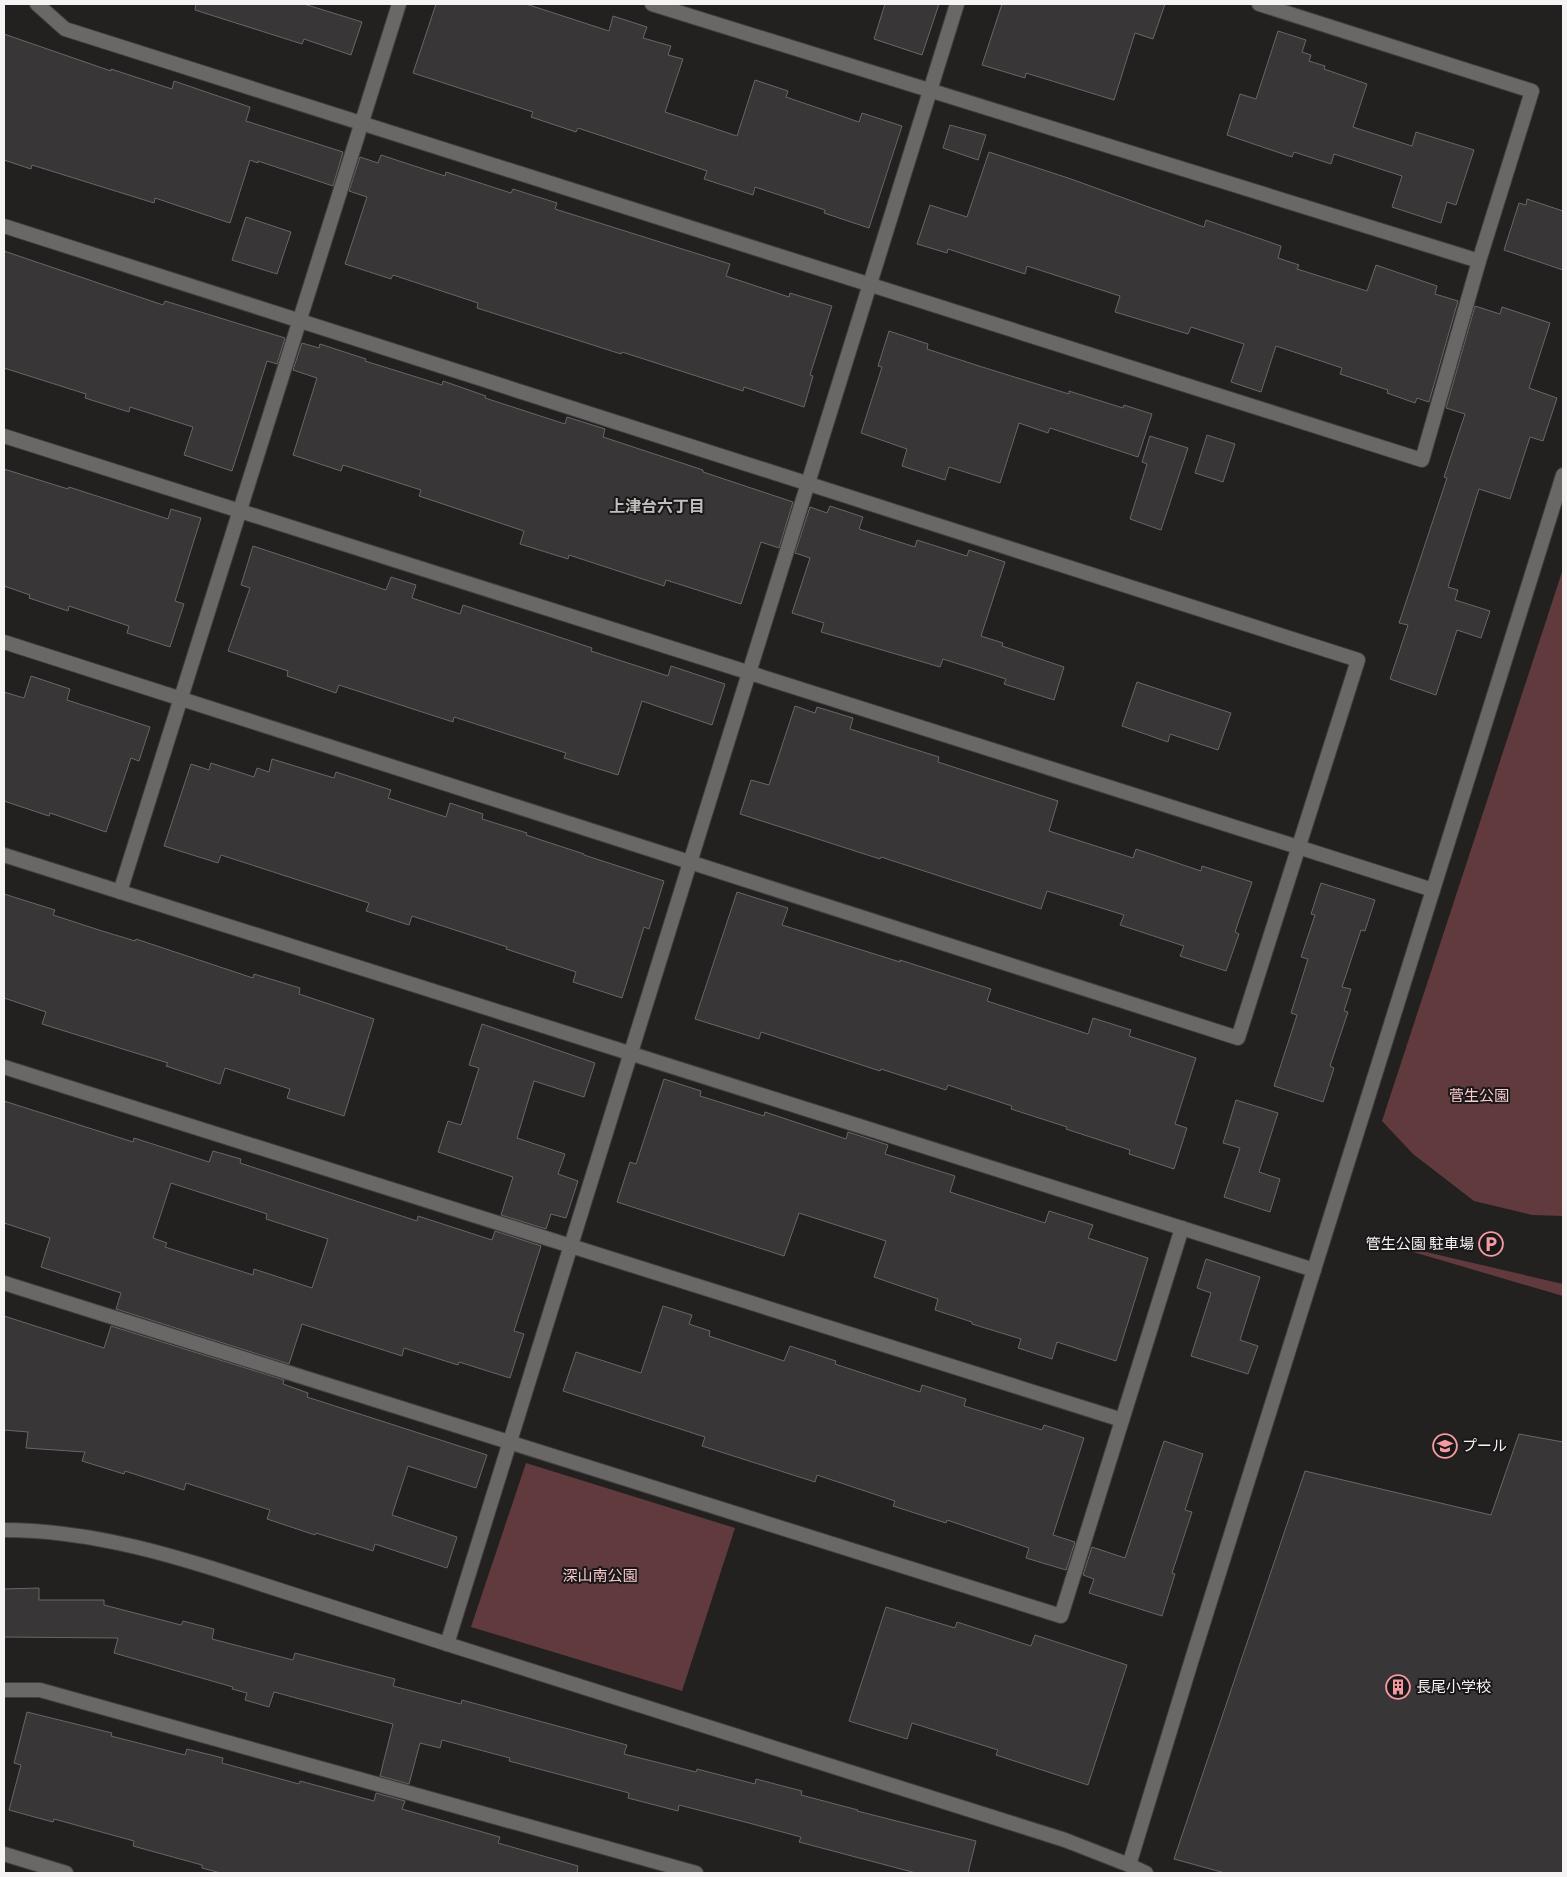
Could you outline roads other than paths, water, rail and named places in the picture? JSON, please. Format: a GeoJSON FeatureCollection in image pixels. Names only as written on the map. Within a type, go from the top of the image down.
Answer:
{"type":"FeatureCollection","features":[{"type":"Feature","properties":{"kind":"street"},"geometry":{"type":"LineString","coordinates":[[37,4],[66,29],[1422,460],[1479,260],[1532,91],[1259,4]]}},
{"type":"Feature","properties":{"kind":"street"},"geometry":{"type":"LineString","coordinates":[[120,892],[398,4]]}},
{"type":"Feature","properties":{"kind":"street"},"geometry":{"type":"LineString","coordinates":[[652,4],[1479,260]]}},
{"type":"Feature","properties":{"kind":"street"},"geometry":{"type":"LineString","coordinates":[[447,1644],[957,4]]}},
{"type":"Feature","properties":{"kind":"street"},"geometry":{"type":"LineString","coordinates":[[4,226],[1358,660],[1238,1038],[4,642]]}},
{"type":"Feature","properties":{"kind":"street"},"geometry":{"type":"LineString","coordinates":[[4,436],[1433,890]]}},
{"type":"Feature","properties":{"kind":"street"},"geometry":{"type":"LineString","coordinates":[[1127,1869],[1563,476]]}},
{"type":"Feature","properties":{"kind":"street"},"geometry":{"type":"LineString","coordinates":[[4,855],[1314,1270]]}},
{"type":"Feature","properties":{"kind":"street"},"geometry":{"type":"LineString","coordinates":[[4,1067],[1122,1420]]}},
{"type":"Feature","properties":{"kind":"street"},"geometry":{"type":"LineString","coordinates":[[4,1283],[1061,1616],[1182,1228]]}},
{"type":"Feature","properties":{"kind":"street"},"geometry":{"type":"LineString","coordinates":[[4,1530],[75,1535],[178,1557],[1065,1840],[1127,1869],[1146,1873]]}},
{"type":"Feature","properties":{"kind":"street"},"geometry":{"type":"LineString","coordinates":[[4,1690],[40,1690],[696,1873]]}},
{"type":"Feature","properties":{"kind":"street"},"geometry":{"type":"LineString","coordinates":[[4,1854],[66,1873]]}},
{"type":"Feature","properties":{"kind":"place","name":"管生公園 駐車場"},"geometry":{"type":"Point","coordinates":[1491,1244]}},
{"type":"Feature","properties":{"kind":"place","name":"プール"},"geometry":{"type":"Point","coordinates":[1445,1446]}},
{"type":"Feature","properties":{"kind":"place","name":"長尾小学校"},"geometry":{"type":"Point","coordinates":[1398,1687]}},
{"type":"Feature","properties":{"kind":"district","name":"上津台六丁目"},"geometry":{"type":"Point","coordinates":[657,507]}},
{"type":"Feature","properties":{"kind":"park label","name":"菅生公園"},"geometry":{"type":"Point","coordinates":[1479,1096]}},
{"type":"Feature","properties":{"kind":"park label","name":"深山南公園"},"geometry":{"type":"Point","coordinates":[600,1576]}}]}
